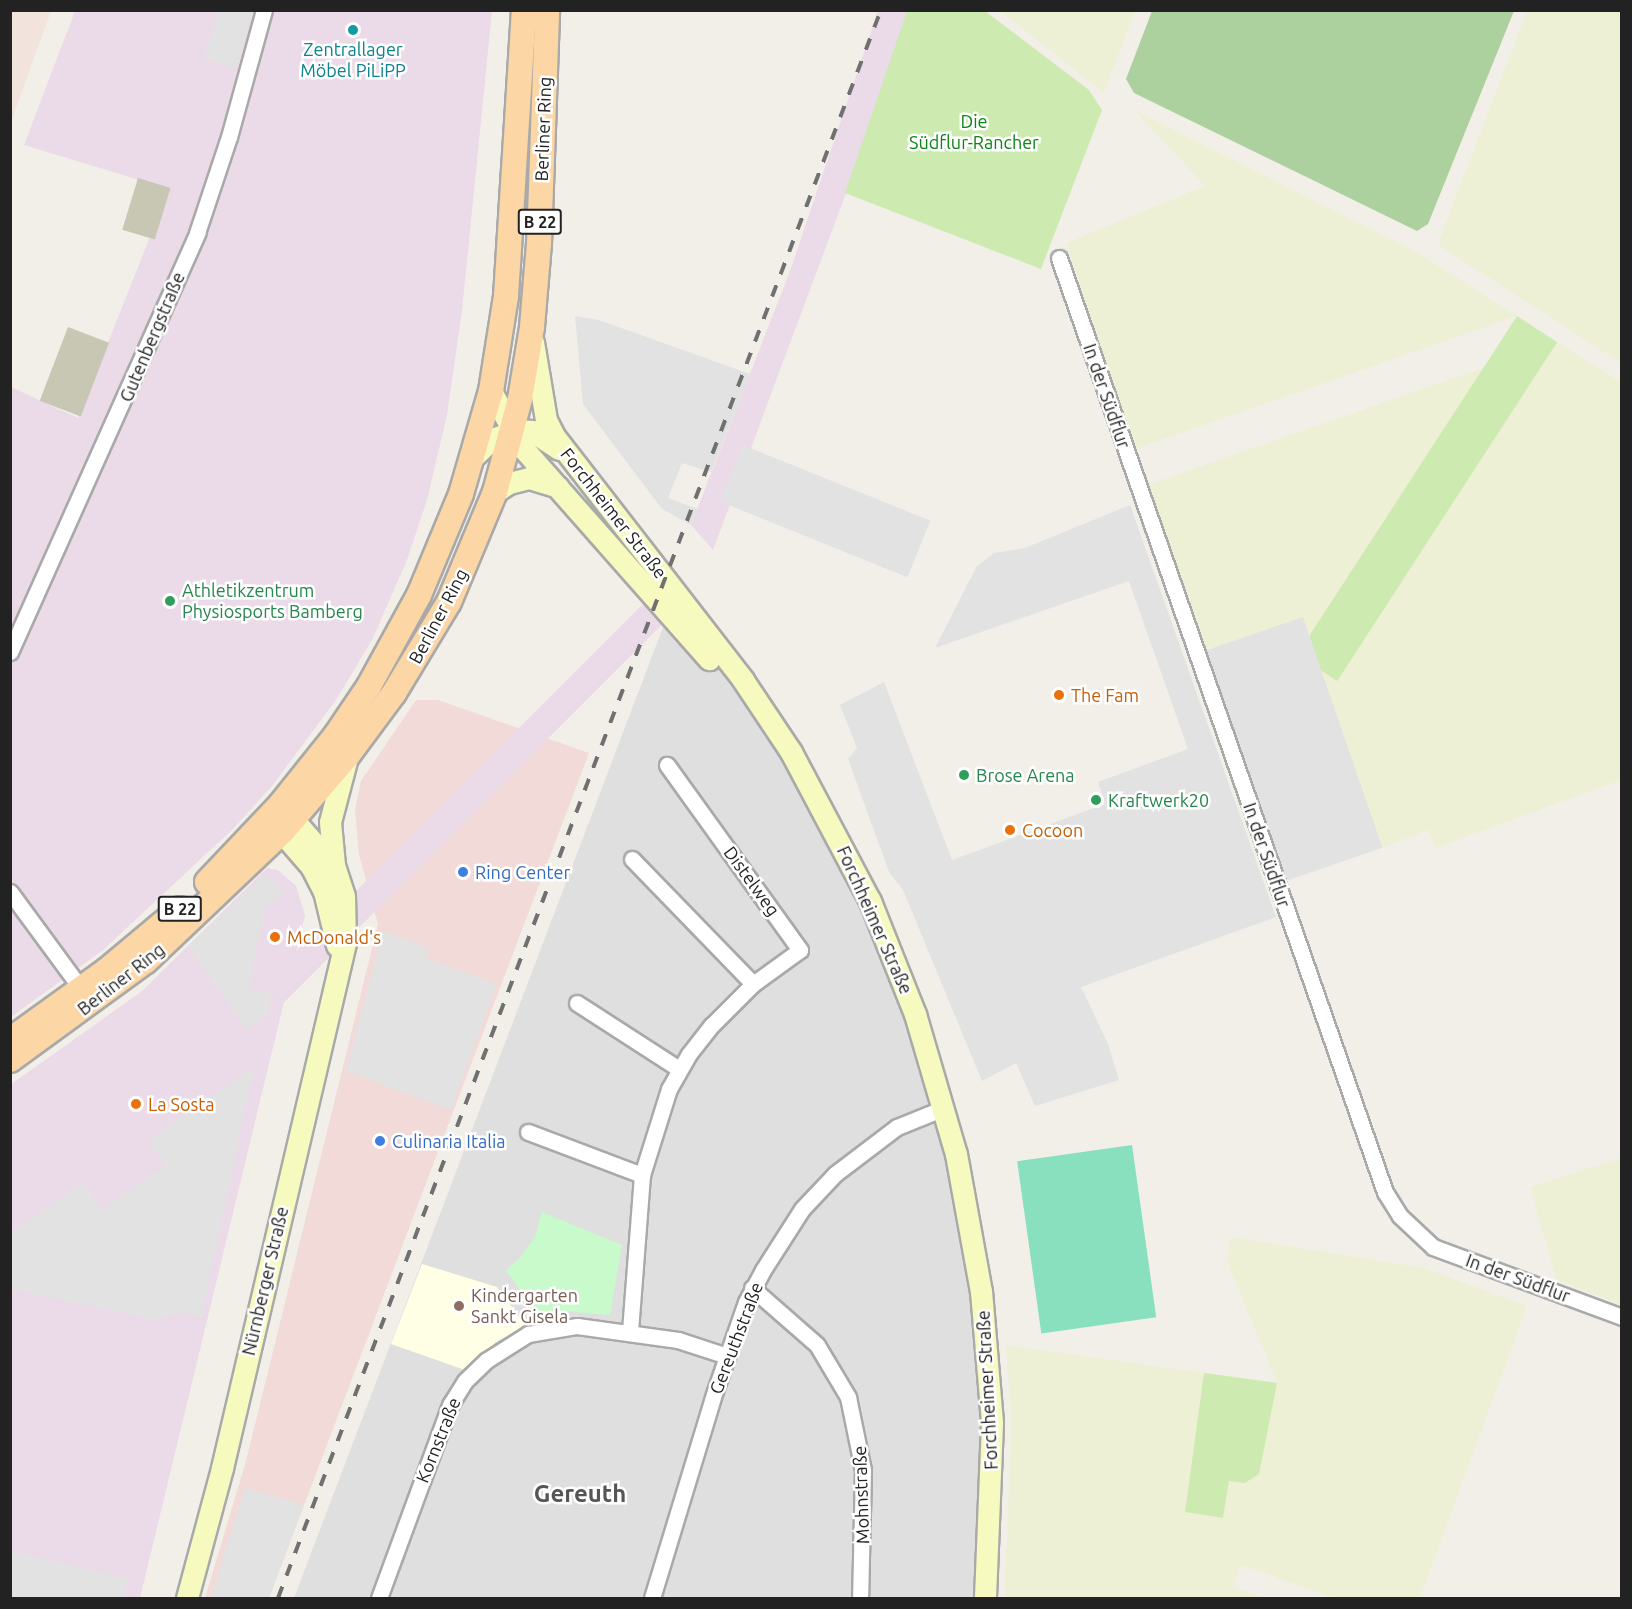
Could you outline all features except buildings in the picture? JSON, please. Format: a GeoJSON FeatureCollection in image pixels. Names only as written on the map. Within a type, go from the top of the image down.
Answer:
{"type":"FeatureCollection","features":[{"type":"Feature","properties":{"kind":"main road","name":"Berliner Ring"},"geometry":{"type":"LineString","coordinates":[[281,818],[398,635],[443,543],[475,455],[491,391],[506,296],[524,10]]}},
{"type":"Feature","properties":{"kind":"main road","name":"Berliner Ring"},"geometry":{"type":"LineString","coordinates":[[10,1060],[86,996],[348,755],[424,648],[468,560],[495,492],[512,431],[532,327],[539,244],[547,10]]}},
{"type":"Feature","properties":{"kind":"main road","name":"Berliner Ring"},"geometry":{"type":"LineString","coordinates":[[10,1040],[86,996]]}},
{"type":"Feature","properties":{"kind":"street","name":"Gutenbergstraße"},"geometry":{"type":"LineString","coordinates":[[10,652],[196,233],[229,137],[264,10]]}},
{"type":"Feature","properties":{"kind":"street","name":"In der Südflur"},"geometry":{"type":"LineString","coordinates":[[1059,258],[1385,1192],[1405,1222],[1433,1247],[1622,1317]]}},
{"type":"Feature","properties":{"kind":"street","name":"Forchheimer Straße"},"geometry":{"type":"LineString","coordinates":[[532,327],[546,420],[564,453],[658,569],[770,718],[843,845],[908,993],[956,1154],[981,1291],[992,1423],[985,1599]]}},
{"type":"Feature","properties":{"kind":"street","name":"Forchheimer Straße"},"geometry":{"type":"LineString","coordinates":[[491,391],[512,431],[695,641],[780,760],[854,899],[903,1021],[932,1113],[953,1201],[977,1381],[980,1479],[973,1599]]}},
{"type":"Feature","properties":{"kind":"street"},"geometry":{"type":"LineString","coordinates":[[475,455],[492,439],[512,431],[532,431],[564,453]]}},
{"type":"Feature","properties":{"kind":"street"},"geometry":{"type":"LineString","coordinates":[[495,492],[515,480],[529,478],[562,489]]}},
{"type":"Feature","properties":{"kind":"street"},"geometry":{"type":"LineString","coordinates":[[334,866],[330,822],[348,755]]}},
{"type":"Feature","properties":{"kind":"street","name":"Distelweg"},"geometry":{"type":"LineString","coordinates":[[630,1331],[642,1175],[657,1119],[679,1069],[712,1025],[753,984],[800,950],[667,765]]}},
{"type":"Feature","properties":{"kind":"street","name":"Nürnberger Straße"},"geometry":{"type":"LineString","coordinates":[[187,1599],[222,1468],[340,963],[346,921],[334,866],[281,818]]}},
{"type":"Feature","properties":{"kind":"street","name":"Nürnberger Straße"},"geometry":{"type":"LineString","coordinates":[[281,818],[324,891],[340,963]]}},
{"type":"Feature","properties":{"kind":"street"},"geometry":{"type":"LineString","coordinates":[[632,859],[753,984]]}},
{"type":"Feature","properties":{"kind":"street"},"geometry":{"type":"LineString","coordinates":[[10,892],[86,996]]}},
{"type":"Feature","properties":{"kind":"street"},"geometry":{"type":"LineString","coordinates":[[577,1003],[679,1069]]}},
{"type":"Feature","properties":{"kind":"street","name":"Gereuthstraße"},"geometry":{"type":"LineString","coordinates":[[652,1599],[682,1489],[752,1288],[802,1209],[835,1174],[897,1127],[932,1113]]}},
{"type":"Feature","properties":{"kind":"street"},"geometry":{"type":"LineString","coordinates":[[528,1132],[642,1175]]}},
{"type":"Feature","properties":{"kind":"street","name":"Mohnstraße"},"geometry":{"type":"LineString","coordinates":[[752,1288],[817,1344],[849,1397],[863,1470],[860,1599]]}},
{"type":"Feature","properties":{"kind":"street","name":"Kornstraße"},"geometry":{"type":"LineString","coordinates":[[379,1599],[450,1405],[465,1381],[487,1360],[528,1334],[577,1326],[630,1331],[678,1340],[727,1356]]}},
{"type":"Feature","properties":{"kind":"shaded area"},"geometry":{"type":"Polygon","coordinates":[[[10,11],[51,11],[11,122],[10,11]]]}},
{"type":"Feature","properties":{"kind":"shaded area"},"geometry":{"type":"Polygon","coordinates":[[[75,11],[492,11],[462,311],[447,415],[427,500],[407,560],[372,640],[336,700],[272,786],[233,829],[103,950],[11,1017],[11,387],[78,418],[169,189],[24,145],[75,11]]]}},
{"type":"Feature","properties":{"kind":"shaded area"},"geometry":{"type":"Polygon","coordinates":[[[218,11],[252,11],[236,69],[204,58],[218,11]]]}},
{"type":"Feature","properties":{"kind":"shaded area"},"geometry":{"type":"Polygon","coordinates":[[[878,11],[914,11],[713,550],[691,525],[790,271],[878,11]]]}},
{"type":"Feature","properties":{"kind":"shaded area"},"geometry":{"type":"Polygon","coordinates":[[[1000,11],[1135,11],[1104,93],[1000,11]]]}},
{"type":"Feature","properties":{"kind":"shaded area"},"geometry":{"type":"Polygon","coordinates":[[[1527,11],[1621,11],[1621,363],[1441,247],[1439,241],[1527,11]]]}},
{"type":"Feature","properties":{"kind":"shaded area"},"geometry":{"type":"Polygon","coordinates":[[[1134,110],[1415,251],[1517,316],[1135,449],[1066,243],[1205,186],[1134,110]]]}},
{"type":"Feature","properties":{"kind":"shaded area"},"geometry":{"type":"Polygon","coordinates":[[[138,178],[171,188],[155,240],[122,230],[138,178]]]}},
{"type":"Feature","properties":{"kind":"shaded area"},"geometry":{"type":"Polygon","coordinates":[[[575,316],[599,320],[750,374],[711,472],[682,463],[668,498],[698,509],[691,525],[662,509],[583,404],[575,316]]]}},
{"type":"Feature","properties":{"kind":"shaded area"},"geometry":{"type":"Polygon","coordinates":[[[68,327],[109,343],[81,417],[40,401],[68,327]]]}},
{"type":"Feature","properties":{"kind":"shaded area"},"geometry":{"type":"Polygon","coordinates":[[[1557,342],[1621,382],[1621,780],[1435,848],[1428,830],[1382,848],[1303,618],[1203,652],[1147,485],[1557,342]]]}},
{"type":"Feature","properties":{"kind":"shaded area"},"geometry":{"type":"Polygon","coordinates":[[[743,445],[930,521],[907,577],[720,502],[743,445]]]}},
{"type":"Feature","properties":{"kind":"shaded area"},"geometry":{"type":"Polygon","coordinates":[[[1130,505],[1276,917],[1081,987],[1108,1044],[1119,1080],[1035,1106],[1016,1063],[982,1081],[903,890],[889,872],[848,759],[857,748],[840,705],[884,682],[952,860],[1105,804],[1098,782],[1188,749],[1129,581],[935,648],[977,566],[994,553],[1025,548],[1130,505]]]}},
{"type":"Feature","properties":{"kind":"shaded area"},"geometry":{"type":"Polygon","coordinates":[[[646,601],[666,621],[10,1277],[10,1237],[646,601]]]}},
{"type":"Feature","properties":{"kind":"shaded area"},"geometry":{"type":"Polygon","coordinates":[[[673,601],[739,682],[784,756],[864,906],[936,1100],[975,1293],[982,1398],[977,1598],[294,1598],[673,601]]]}},
{"type":"Feature","properties":{"kind":"shaded area"},"geometry":{"type":"Polygon","coordinates":[[[1303,617],[1382,848],[1282,882],[1203,652],[1303,617]]]}},
{"type":"Feature","properties":{"kind":"shaded area"},"geometry":{"type":"Polygon","coordinates":[[[416,700],[438,700],[589,753],[269,1598],[205,1598],[246,1461],[378,924],[359,855],[355,810],[361,781],[416,700]]]}},
{"type":"Feature","properties":{"kind":"shaded area"},"geometry":{"type":"Polygon","coordinates":[[[267,868],[278,870],[296,886],[305,915],[140,1598],[11,1598],[10,1085],[142,991],[267,868]]]}},
{"type":"Feature","properties":{"kind":"shaded area"},"geometry":{"type":"Polygon","coordinates":[[[266,874],[284,891],[264,911],[249,989],[272,994],[268,1015],[246,1029],[188,946],[266,874]]]}},
{"type":"Feature","properties":{"kind":"shaded area"},"geometry":{"type":"Polygon","coordinates":[[[383,931],[429,948],[426,958],[497,984],[451,1110],[346,1071],[383,931]]]}},
{"type":"Feature","properties":{"kind":"shaded area"},"geometry":{"type":"Polygon","coordinates":[[[254,1067],[201,1318],[183,1312],[156,1320],[11,1289],[11,1233],[83,1183],[102,1210],[165,1166],[148,1140],[254,1067]]]}},
{"type":"Feature","properties":{"kind":"shaded area"},"geometry":{"type":"Polygon","coordinates":[[[1622,1158],[1621,1305],[1556,1279],[1530,1187],[1622,1158]]]}},
{"type":"Feature","properties":{"kind":"shaded area"},"geometry":{"type":"Polygon","coordinates":[[[1231,1237],[1424,1268],[1527,1306],[1420,1598],[1334,1598],[1241,1565],[1233,1587],[1266,1598],[1005,1598],[1011,1420],[1006,1345],[1277,1383],[1227,1261],[1231,1237]]]}},
{"type":"Feature","properties":{"kind":"shaded area","name":"Kindergarten Sankt Gisela"},"geometry":{"type":"Polygon","coordinates":[[[422,1264],[497,1287],[526,1326],[496,1342],[465,1370],[391,1344],[422,1264]]]}},
{"type":"Feature","properties":{"kind":"shaded area"},"geometry":{"type":"Polygon","coordinates":[[[245,1488],[304,1505],[269,1598],[211,1598],[245,1488]]]}},
{"type":"Feature","properties":{"kind":"shaded area"},"geometry":{"type":"Polygon","coordinates":[[[11,1551],[128,1579],[123,1598],[11,1598],[11,1551]]]}},
{"type":"Feature","properties":{"kind":"green space"},"geometry":{"type":"Polygon","coordinates":[[[1152,10],[1514,11],[1428,224],[1417,231],[1134,93],[1126,79],[1152,10]]]}},
{"type":"Feature","properties":{"kind":"green space","name":"Die Südflur-Rancher"},"geometry":{"type":"Polygon","coordinates":[[[907,11],[985,11],[1089,90],[1102,110],[1041,269],[845,193],[907,11]]]}},
{"type":"Feature","properties":{"kind":"green space"},"geometry":{"type":"Polygon","coordinates":[[[1517,316],[1557,342],[1337,681],[1297,655],[1517,316]]]}},
{"type":"Feature","properties":{"kind":"green space"},"geometry":{"type":"Polygon","coordinates":[[[1132,1145],[1156,1317],[1041,1333],[1017,1161],[1132,1145]]]}},
{"type":"Feature","properties":{"kind":"green space"},"geometry":{"type":"Polygon","coordinates":[[[542,1212],[622,1245],[610,1315],[560,1311],[536,1314],[506,1270],[521,1257],[535,1236],[542,1212]]]}},
{"type":"Feature","properties":{"kind":"green space"},"geometry":{"type":"Polygon","coordinates":[[[1204,1373],[1277,1383],[1259,1474],[1245,1483],[1229,1481],[1223,1518],[1185,1512],[1204,1373]]]}},
{"type":"Feature","properties":{"kind":"railway"},"geometry":{"type":"LineString","coordinates":[[278,1598],[881,10]]}},
{"type":"Feature","properties":{"kind":"place","name":"Zentrallager Möbel PiLiPP"},"geometry":{"type":"Point","coordinates":[353,30]}},
{"type":"Feature","properties":{"kind":"place","name":"Athletikzentrum Physiosports Bamberg"},"geometry":{"type":"Point","coordinates":[170,601]}},
{"type":"Feature","properties":{"kind":"place","name":"The Fam"},"geometry":{"type":"Point","coordinates":[1059,695]}},
{"type":"Feature","properties":{"kind":"place","name":"Brose Arena"},"geometry":{"type":"Point","coordinates":[964,775]}},
{"type":"Feature","properties":{"kind":"place","name":"Kraftwerk20"},"geometry":{"type":"Point","coordinates":[1096,800]}},
{"type":"Feature","properties":{"kind":"place","name":"Cocoon"},"geometry":{"type":"Point","coordinates":[1010,830]}},
{"type":"Feature","properties":{"kind":"place","name":"Ring Center"},"geometry":{"type":"Point","coordinates":[463,872]}},
{"type":"Feature","properties":{"kind":"place","name":"McDonald's"},"geometry":{"type":"Point","coordinates":[275,937]}},
{"type":"Feature","properties":{"kind":"place","name":"La Sosta"},"geometry":{"type":"Point","coordinates":[136,1104]}},
{"type":"Feature","properties":{"kind":"place","name":"Culinaria Italia"},"geometry":{"type":"Point","coordinates":[380,1141]}},
{"type":"Feature","properties":{"kind":"place","name":"Kindergarten Sankt Gisela"},"geometry":{"type":"Point","coordinates":[459,1306]}},
{"type":"Feature","properties":{"kind":"district","name":"Gereuth"},"geometry":{"type":"Point","coordinates":[580,1494]}}]}
